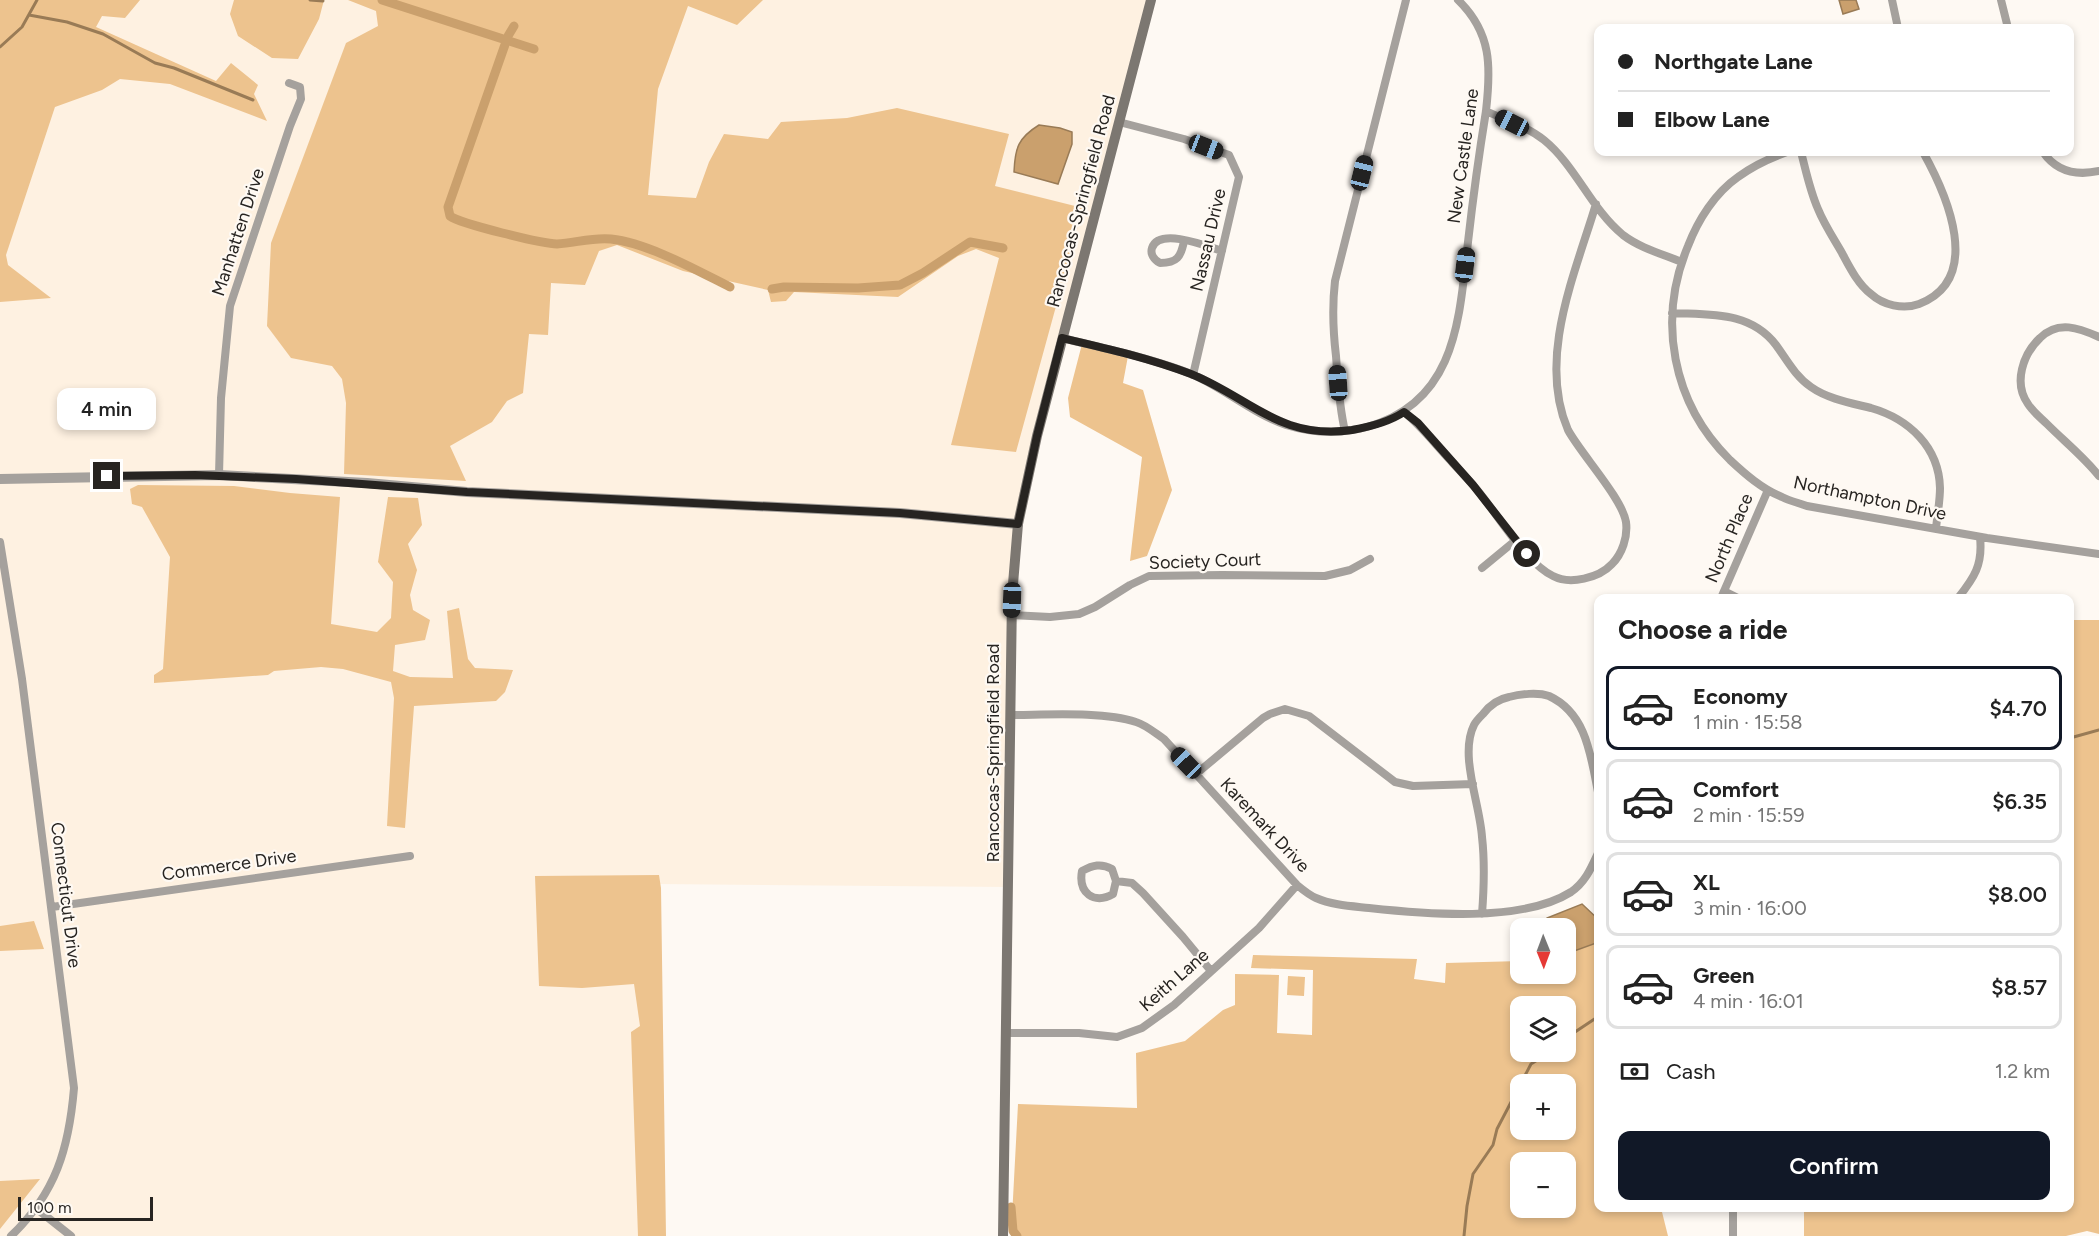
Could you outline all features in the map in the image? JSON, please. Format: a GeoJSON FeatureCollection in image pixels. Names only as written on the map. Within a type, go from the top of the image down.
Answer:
{"type":"FeatureCollection","features":[{"type":"Feature","properties":{"kind":"main road","name":"Rancocas-Springfield Road"},"geometry":{"type":"LineString","coordinates":[[1003,1236],[1011,615],[1018,524],[1037,436],[1151,0]]}},
{"type":"Feature","properties":{"kind":"street"},"geometry":{"type":"LineString","coordinates":[[1345,431],[1340,410],[1334,345],[1335,281],[1406,0]]}},
{"type":"Feature","properties":{"kind":"street","name":"New Castle Lane"},"geometry":{"type":"LineString","coordinates":[[1062,338],[1113,350],[1193,375],[1227,391],[1283,424],[1309,430],[1345,431],[1373,425],[1404,412],[1419,399],[1438,373],[1456,329],[1486,111],[1490,80],[1486,44],[1476,20],[1458,0]]}},
{"type":"Feature","properties":{"kind":"street"},"geometry":{"type":"LineString","coordinates":[[1892,0],[1897,24]]}},
{"type":"Feature","properties":{"kind":"street"},"geometry":{"type":"LineString","coordinates":[[2001,0],[2007,24]]}},
{"type":"Feature","properties":{"kind":"street","name":"Manhatten Drive"},"geometry":{"type":"LineString","coordinates":[[219,475],[221,398],[230,309],[243,263],[301,99],[300,87],[288,83]]}},
{"type":"Feature","properties":{"kind":"street"},"geometry":{"type":"LineString","coordinates":[[1486,111],[1532,131],[1546,141],[1574,173],[1614,226],[1629,239],[1682,262]]}},
{"type":"Feature","properties":{"kind":"street","name":"Nassau Drive"},"geometry":{"type":"LineString","coordinates":[[1119,122],[1184,139],[1229,155],[1239,177],[1193,375]]}},
{"type":"Feature","properties":{"kind":"street","name":"Northampton Drive"},"geometry":{"type":"LineString","coordinates":[[1779,156],[1749,170],[1727,186],[1699,222],[1676,281],[1672,339],[1677,368],[1691,408],[1725,455],[1768,490],[1808,506],[1980,537],[2099,554]]}},
{"type":"Feature","properties":{"kind":"street"},"geometry":{"type":"LineString","coordinates":[[1802,156],[1818,211],[1854,275],[1872,295],[1888,304],[1905,306],[1923,302],[1939,292],[1953,270],[1956,252],[1954,234],[1942,191],[1925,156]]}},
{"type":"Feature","properties":{"kind":"street"},"geometry":{"type":"LineString","coordinates":[[2046,156],[2064,170],[2083,174],[2099,171]]}},
{"type":"Feature","properties":{"kind":"street"},"geometry":{"type":"LineString","coordinates":[[1404,412],[1418,423],[1473,485],[1533,561],[1553,577],[1577,580],[1592,578],[1606,570],[1618,557],[1624,539],[1625,520],[1618,503],[1568,430],[1556,375],[1561,320],[1596,204]]}},
{"type":"Feature","properties":{"kind":"street"},"geometry":{"type":"LineString","coordinates":[[1184,241],[1222,251]]}},
{"type":"Feature","properties":{"kind":"street"},"geometry":{"type":"LineString","coordinates":[[1672,313],[1724,316],[1746,321],[1767,334],[1809,386],[1841,400],[1876,410],[1911,428],[1925,442],[1935,458],[1940,486],[1936,529]]}},
{"type":"Feature","properties":{"kind":"street"},"geometry":{"type":"LineString","coordinates":[[2099,337],[2072,327],[2053,329],[2044,333],[2031,346],[2024,362],[2021,379],[2021,388],[2027,404],[2099,476]]}},
{"type":"Feature","properties":{"kind":"street"},"geometry":{"type":"LineString","coordinates":[[0,479],[219,475],[367,483],[467,492],[900,513],[1018,524]]}},
{"type":"Feature","properties":{"kind":"street","name":"North Place"},"geometry":{"type":"LineString","coordinates":[[1723,594],[1768,490]]}},
{"type":"Feature","properties":{"kind":"street"},"geometry":{"type":"LineString","coordinates":[[1961,594],[1970,584],[1981,557],[1980,537]]}},
{"type":"Feature","properties":{"kind":"street"},"geometry":{"type":"LineString","coordinates":[[1482,568],[1516,540]]}},
{"type":"Feature","properties":{"kind":"street","name":"Connecticut Drive"},"geometry":{"type":"LineString","coordinates":[[0,542],[19,658],[74,1088],[69,1131],[51,1184],[37,1209],[11,1236]]}},
{"type":"Feature","properties":{"kind":"street","name":"Society Court"},"geometry":{"type":"LineString","coordinates":[[1011,615],[1050,617],[1079,614],[1095,608],[1130,585],[1149,576],[1325,576],[1350,570],[1370,559]]}},
{"type":"Feature","properties":{"kind":"street"},"geometry":{"type":"LineString","coordinates":[[1482,914],[1485,867],[1482,826],[1469,763],[1474,725],[1486,710],[1499,699],[1516,695],[1544,694],[1562,702],[1584,731],[1594,775]]}},
{"type":"Feature","properties":{"kind":"street"},"geometry":{"type":"LineString","coordinates":[[1196,774],[1263,718],[1285,709],[1309,716],[1395,782],[1413,786],[1473,784]]}},
{"type":"Feature","properties":{"kind":"street","name":"Karemark Drive"},"geometry":{"type":"LineString","coordinates":[[1010,715],[1108,717],[1138,722],[1164,739],[1297,885],[1313,897],[1335,904],[1383,910],[1482,914],[1545,903],[1572,891],[1587,877],[1594,862]]}},
{"type":"Feature","properties":{"kind":"street","name":"Commerce Drive"},"geometry":{"type":"LineString","coordinates":[[52,907],[410,856]]}},
{"type":"Feature","properties":{"kind":"street"},"geometry":{"type":"LineString","coordinates":[[1095,865],[1105,866],[1112,869],[1116,881],[1113,894],[1107,897],[1092,896],[1086,893],[1081,886],[1082,871],[1095,865]]}},
{"type":"Feature","properties":{"kind":"street"},"geometry":{"type":"LineString","coordinates":[[1116,881],[1132,883],[1143,893],[1210,971]]}},
{"type":"Feature","properties":{"kind":"street","name":"Keith Lane"},"geometry":{"type":"LineString","coordinates":[[1007,1033],[1079,1033],[1117,1037],[1133,1032],[1159,1017],[1259,928],[1297,885]]}},
{"type":"Feature","properties":{"kind":"street"},"geometry":{"type":"LineString","coordinates":[[37,1209],[71,1236]]}},
{"type":"Feature","properties":{"kind":"street"},"geometry":{"type":"LineString","coordinates":[[1733,1212],[1733,1236]]}},
{"type":"Feature","properties":{"kind":"shaded area"},"geometry":{"type":"Polygon","coordinates":[[[0,0],[140,0],[125,18],[102,16],[96,27],[216,81],[231,63],[258,85],[254,94],[267,121],[170,84],[120,79],[102,90],[55,107],[6,255],[8,265],[51,298],[0,302],[0,0]]]}},
{"type":"Feature","properties":{"kind":"shaded area"},"geometry":{"type":"Polygon","coordinates":[[[70,0],[1151,0],[1018,524],[1008,887],[656,884],[661,1236],[0,1236],[0,253],[6,254],[78,38],[70,0]]]}},
{"type":"Feature","properties":{"kind":"shaded area"},"geometry":{"type":"Polygon","coordinates":[[[234,0],[324,0],[319,19],[298,59],[272,58],[238,36],[230,14],[234,0]]]}},
{"type":"Feature","properties":{"kind":"shaded area"},"geometry":{"type":"Polygon","coordinates":[[[348,0],[763,0],[737,25],[688,6],[658,89],[648,195],[696,198],[709,162],[724,134],[768,139],[781,122],[847,118],[897,108],[1009,134],[995,186],[1083,208],[1016,452],[951,445],[999,258],[976,249],[958,256],[898,297],[794,292],[786,301],[771,302],[768,290],[683,271],[617,245],[599,251],[585,285],[551,283],[548,335],[529,334],[523,393],[507,401],[492,422],[450,446],[466,481],[344,474],[346,403],[342,379],[332,366],[291,358],[267,326],[271,243],[346,43],[378,26],[376,11],[348,0]]]}},
{"type":"Feature","properties":{"kind":"shaded area"},"geometry":{"type":"Polygon","coordinates":[[[1839,0],[1856,0],[1859,9],[1843,14],[1839,0]]]}},
{"type":"Feature","properties":{"kind":"shaded area"},"geometry":{"type":"Polygon","coordinates":[[[1039,125],[1072,132],[1072,144],[1058,184],[1014,172],[1015,156],[1019,144],[1026,134],[1039,125]]]}},
{"type":"Feature","properties":{"kind":"shaded area"},"geometry":{"type":"Polygon","coordinates":[[[1082,344],[1128,356],[1123,383],[1143,390],[1172,490],[1147,556],[1130,561],[1142,457],[1070,417],[1068,398],[1082,344]]]}},
{"type":"Feature","properties":{"kind":"shaded area"},"geometry":{"type":"Polygon","coordinates":[[[138,485],[234,486],[340,497],[331,624],[377,632],[391,618],[393,582],[378,562],[388,497],[418,498],[422,525],[408,544],[417,570],[410,595],[413,610],[430,620],[425,640],[395,645],[393,671],[410,677],[453,678],[447,611],[459,608],[468,659],[475,668],[513,670],[505,692],[496,701],[414,706],[405,828],[387,826],[394,698],[391,682],[343,669],[321,667],[274,671],[268,675],[154,683],[154,675],[163,669],[170,557],[142,507],[132,504],[130,489],[138,485]]]}},
{"type":"Feature","properties":{"kind":"shaded area"},"geometry":{"type":"Polygon","coordinates":[[[2074,620],[2099,620],[2099,1234],[2087,1231],[2066,1236],[1804,1236],[1804,1212],[2074,1212],[2074,620]]]}},
{"type":"Feature","properties":{"kind":"shaded area"},"geometry":{"type":"Polygon","coordinates":[[[659,875],[666,1236],[638,1236],[631,1032],[640,1026],[634,984],[582,988],[539,986],[535,876],[659,875]]]}},
{"type":"Feature","properties":{"kind":"shaded area"},"geometry":{"type":"Polygon","coordinates":[[[1582,904],[1594,915],[1594,944],[1576,950],[1576,918],[1547,918],[1582,904]]]}},
{"type":"Feature","properties":{"kind":"shaded area"},"geometry":{"type":"Polygon","coordinates":[[[34,921],[44,949],[0,951],[0,926],[34,921]]]}},
{"type":"Feature","properties":{"kind":"shaded area"},"geometry":{"type":"Polygon","coordinates":[[[1594,944],[1594,1212],[1662,1212],[1668,1236],[1011,1236],[1018,1104],[1137,1108],[1136,1053],[1185,1041],[1223,1010],[1235,1005],[1235,974],[1279,975],[1277,1033],[1312,1035],[1313,970],[1251,968],[1253,955],[1417,959],[1414,979],[1445,983],[1446,963],[1510,961],[1510,984],[1576,984],[1576,950],[1594,944]]]}},
{"type":"Feature","properties":{"kind":"shaded area"},"geometry":{"type":"Polygon","coordinates":[[[1288,976],[1305,977],[1304,996],[1287,995],[1288,976]]]}},
{"type":"Feature","properties":{"kind":"shaded area"},"geometry":{"type":"Polygon","coordinates":[[[40,1179],[0,1229],[0,1181],[40,1179]]]}},
{"type":"Feature","properties":{"kind":"waterway"},"geometry":{"type":"LineString","coordinates":[[0,47],[22,27],[37,0]]}},
{"type":"Feature","properties":{"kind":"waterway"},"geometry":{"type":"LineString","coordinates":[[310,0],[323,1]]}},
{"type":"Feature","properties":{"kind":"waterway"},"geometry":{"type":"LineString","coordinates":[[382,0],[534,49]]}},
{"type":"Feature","properties":{"kind":"waterway"},"geometry":{"type":"LineString","coordinates":[[29,15],[67,22],[103,34],[155,63],[174,68],[253,100]]}},
{"type":"Feature","properties":{"kind":"waterway"},"geometry":{"type":"LineString","coordinates":[[514,26],[508,36],[448,207],[450,216],[485,228],[549,243],[591,239],[625,242],[672,258],[730,287]]}},
{"type":"Feature","properties":{"kind":"waterway"},"geometry":{"type":"LineString","coordinates":[[772,289],[900,285],[923,273],[970,242],[1003,248]]}},
{"type":"Feature","properties":{"kind":"waterway"},"geometry":{"type":"LineString","coordinates":[[2074,737],[2099,730]]}},
{"type":"Feature","properties":{"kind":"waterway"},"geometry":{"type":"LineString","coordinates":[[1576,1031],[1594,1019]]}},
{"type":"Feature","properties":{"kind":"waterway"},"geometry":{"type":"LineString","coordinates":[[1464,1236],[1473,1174],[1493,1145],[1497,1129],[1534,1062]]}},
{"type":"Feature","properties":{"kind":"waterway"},"geometry":{"type":"LineString","coordinates":[[1011,1207],[1013,1231],[1017,1236]]}},
{"type":"Feature","properties":{"kind":"route"},"geometry":{"type":"LineString","coordinates":[[107,476],[219,475],[296,479],[467,492],[900,513],[1018,524],[1062,338],[1113,350],[1193,375],[1227,391],[1283,424],[1309,430],[1335,432],[1361,428],[1386,421],[1404,412],[1418,423],[1473,485],[1527,554]]}}]}
